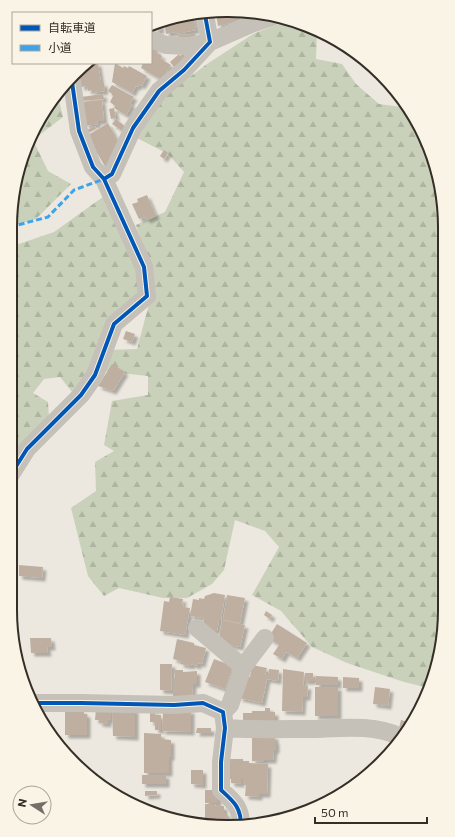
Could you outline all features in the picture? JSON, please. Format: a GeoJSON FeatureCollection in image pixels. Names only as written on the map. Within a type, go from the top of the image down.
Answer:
{"type":"FeatureCollection","features":[{"type":"Feature","properties":{"kind":"street"},"geometry":{"type":"LineString","coordinates":[[206,18],[210,42]]}},
{"type":"Feature","properties":{"kind":"street"},"geometry":{"type":"LineString","coordinates":[[152,39],[166,45],[188,46],[210,42],[263,20]]}},
{"type":"Feature","properties":{"kind":"street"},"geometry":{"type":"LineString","coordinates":[[104,179],[112,174],[132,128],[159,91],[184,70],[210,42]]}},
{"type":"Feature","properties":{"kind":"street"},"geometry":{"type":"LineString","coordinates":[[17,465],[27,449],[81,396],[94,375],[114,324],[147,296],[144,268],[104,179],[93,167],[79,131],[72,86]]}},
{"type":"Feature","properties":{"kind":"street"},"geometry":{"type":"LineString","coordinates":[[197,628],[243,667]]}},
{"type":"Feature","properties":{"kind":"street"},"geometry":{"type":"LineString","coordinates":[[241,820],[237,805],[221,790],[224,720],[243,667],[265,638]]}},
{"type":"Feature","properties":{"kind":"street"},"geometry":{"type":"LineString","coordinates":[[39,703],[174,705],[203,703],[224,720],[247,730],[360,728],[391,732],[397,735]]}},
{"type":"Feature","properties":{"kind":"green space"},"geometry":{"type":"Polygon","coordinates":[[[280,24],[317,37],[316,59],[342,64],[356,84],[379,104],[400,107],[416,134],[431,173],[438,214],[438,623],[431,664],[423,687],[404,682],[347,663],[312,647],[281,611],[252,595],[279,547],[265,531],[235,520],[224,570],[212,584],[187,598],[163,598],[119,588],[104,596],[88,576],[71,508],[96,491],[95,462],[114,451],[104,445],[112,401],[148,395],[148,376],[102,371],[107,350],[137,349],[150,300],[152,274],[136,225],[165,212],[184,172],[168,154],[135,137],[167,94],[207,64],[253,34],[280,24]]]}},
{"type":"Feature","properties":{"kind":"green space"},"geometry":{"type":"Polygon","coordinates":[[[59,101],[63,117],[38,136],[59,101]]]}},
{"type":"Feature","properties":{"kind":"green space"},"geometry":{"type":"Polygon","coordinates":[[[35,143],[48,171],[71,184],[36,219],[17,224],[21,186],[28,160],[35,143]]]}},
{"type":"Feature","properties":{"kind":"green space"},"geometry":{"type":"Polygon","coordinates":[[[107,194],[140,265],[144,293],[73,393],[60,377],[44,379],[33,393],[48,402],[49,417],[17,459],[17,245],[54,232],[107,194]]]}},
{"type":"Feature","properties":{"kind":"building"},"geometry":{"type":"Polygon","coordinates":[[[216,17],[238,17],[238,21],[218,26],[216,17]]]}},
{"type":"Feature","properties":{"kind":"building"},"geometry":{"type":"Polygon","coordinates":[[[194,20],[196,30],[166,34],[165,27],[194,20]]]}},
{"type":"Feature","properties":{"kind":"building"},"geometry":{"type":"Polygon","coordinates":[[[161,28],[161,30],[155,30],[161,28]]]}},
{"type":"Feature","properties":{"kind":"building"},"geometry":{"type":"Polygon","coordinates":[[[195,34],[196,38],[179,39],[179,35],[195,34]]]}},
{"type":"Feature","properties":{"kind":"building"},"geometry":{"type":"Polygon","coordinates":[[[152,47],[162,56],[161,59],[171,65],[162,80],[141,68],[143,64],[152,64],[152,47]]]}},
{"type":"Feature","properties":{"kind":"building"},"geometry":{"type":"Polygon","coordinates":[[[183,53],[186,57],[175,68],[170,62],[179,54],[180,56],[183,53]]]}},
{"type":"Feature","properties":{"kind":"building"},"geometry":{"type":"Polygon","coordinates":[[[95,64],[98,64],[101,83],[104,83],[105,91],[92,93],[92,90],[88,91],[87,86],[81,87],[80,78],[95,64]]]}},
{"type":"Feature","properties":{"kind":"building"},"geometry":{"type":"Polygon","coordinates":[[[115,64],[123,68],[124,66],[128,68],[129,66],[147,76],[142,86],[139,84],[138,87],[136,86],[132,93],[112,82],[115,64]]]}},
{"type":"Feature","properties":{"kind":"building"},"geometry":{"type":"Polygon","coordinates":[[[112,85],[134,97],[130,103],[132,105],[126,115],[114,108],[115,106],[110,102],[113,96],[108,91],[112,85]]]}},
{"type":"Feature","properties":{"kind":"building"},"geometry":{"type":"Polygon","coordinates":[[[103,94],[104,99],[81,101],[81,97],[103,94]]]}},
{"type":"Feature","properties":{"kind":"building"},"geometry":{"type":"Polygon","coordinates":[[[102,100],[104,121],[97,121],[98,124],[86,126],[83,102],[102,100]]]}},
{"type":"Feature","properties":{"kind":"building"},"geometry":{"type":"Polygon","coordinates":[[[114,108],[116,118],[111,119],[109,109],[114,108]]]}},
{"type":"Feature","properties":{"kind":"building"},"geometry":{"type":"Polygon","coordinates":[[[116,119],[127,128],[124,132],[112,124],[116,119]]]}},
{"type":"Feature","properties":{"kind":"building"},"geometry":{"type":"Polygon","coordinates":[[[108,123],[120,145],[106,168],[87,136],[108,123]]]}},
{"type":"Feature","properties":{"kind":"building"},"geometry":{"type":"Polygon","coordinates":[[[95,126],[96,129],[86,134],[85,131],[95,126]]]}},
{"type":"Feature","properties":{"kind":"building"},"geometry":{"type":"Polygon","coordinates":[[[164,150],[168,153],[164,159],[160,156],[164,150]]]}},
{"type":"Feature","properties":{"kind":"building"},"geometry":{"type":"Polygon","coordinates":[[[147,195],[156,216],[147,220],[145,217],[139,219],[132,204],[138,202],[137,199],[147,195]]]}},
{"type":"Feature","properties":{"kind":"building"},"geometry":{"type":"Polygon","coordinates":[[[126,331],[135,334],[132,342],[123,339],[126,331]]]}},
{"type":"Feature","properties":{"kind":"building"},"geometry":{"type":"Polygon","coordinates":[[[112,364],[125,372],[113,391],[98,386],[112,364]]]}},
{"type":"Feature","properties":{"kind":"building"},"geometry":{"type":"Polygon","coordinates":[[[19,565],[43,567],[42,578],[19,576],[19,565]]]}},
{"type":"Feature","properties":{"kind":"building"},"geometry":{"type":"Polygon","coordinates":[[[214,593],[225,595],[221,620],[219,620],[217,631],[202,629],[204,618],[190,616],[193,599],[204,599],[205,596],[214,593]]]}},
{"type":"Feature","properties":{"kind":"building"},"geometry":{"type":"Polygon","coordinates":[[[227,595],[245,598],[240,623],[223,620],[227,595]]]}},
{"type":"Feature","properties":{"kind":"building"},"geometry":{"type":"Polygon","coordinates":[[[170,597],[183,599],[183,607],[190,608],[185,635],[160,631],[164,601],[169,602],[170,597]]]}},
{"type":"Feature","properties":{"kind":"building"},"geometry":{"type":"Polygon","coordinates":[[[266,611],[272,615],[270,619],[264,615],[266,611]]]}},
{"type":"Feature","properties":{"kind":"building"},"geometry":{"type":"Polygon","coordinates":[[[222,620],[245,625],[240,647],[218,643],[222,620]]]}},
{"type":"Feature","properties":{"kind":"building"},"geometry":{"type":"Polygon","coordinates":[[[277,624],[307,643],[297,658],[286,652],[282,659],[273,654],[279,645],[268,638],[277,624]]]}},
{"type":"Feature","properties":{"kind":"building"},"geometry":{"type":"Polygon","coordinates":[[[30,638],[51,638],[52,647],[47,647],[48,653],[31,653],[30,638]]]}},
{"type":"Feature","properties":{"kind":"building"},"geometry":{"type":"Polygon","coordinates":[[[177,639],[194,643],[194,645],[206,648],[202,664],[198,663],[198,666],[191,664],[191,666],[180,664],[181,661],[173,659],[177,639]]]}},
{"type":"Feature","properties":{"kind":"building"},"geometry":{"type":"Polygon","coordinates":[[[214,659],[233,666],[225,689],[205,682],[214,659]]]}},
{"type":"Feature","properties":{"kind":"building"},"geometry":{"type":"Polygon","coordinates":[[[160,664],[172,664],[171,691],[160,690],[160,664]]]}},
{"type":"Feature","properties":{"kind":"building"},"geometry":{"type":"Polygon","coordinates":[[[252,665],[267,668],[265,675],[268,675],[269,669],[279,670],[278,681],[267,679],[262,703],[239,698],[243,675],[250,677],[252,665]]]}},
{"type":"Feature","properties":{"kind":"building"},"geometry":{"type":"Polygon","coordinates":[[[283,669],[304,672],[303,686],[308,686],[307,697],[303,697],[302,712],[282,711],[283,669]]]}},
{"type":"Feature","properties":{"kind":"building"},"geometry":{"type":"Polygon","coordinates":[[[174,670],[183,670],[183,672],[197,671],[197,684],[193,684],[192,700],[173,701],[173,678],[175,678],[174,670]]]}},
{"type":"Feature","properties":{"kind":"building"},"geometry":{"type":"Polygon","coordinates":[[[305,673],[313,673],[313,681],[304,681],[305,673]]]}},
{"type":"Feature","properties":{"kind":"building"},"geometry":{"type":"Polygon","coordinates":[[[316,676],[338,677],[338,685],[316,685],[316,676]]]}},
{"type":"Feature","properties":{"kind":"building"},"geometry":{"type":"Polygon","coordinates":[[[343,677],[359,678],[359,688],[343,688],[343,677]]]}},
{"type":"Feature","properties":{"kind":"building"},"geometry":{"type":"Polygon","coordinates":[[[315,687],[338,687],[338,716],[315,716],[315,687]]]}},
{"type":"Feature","properties":{"kind":"building"},"geometry":{"type":"Polygon","coordinates":[[[375,687],[390,689],[388,706],[373,704],[375,687]]]}},
{"type":"Feature","properties":{"kind":"building"},"geometry":{"type":"Polygon","coordinates":[[[96,708],[111,708],[111,720],[108,720],[108,724],[99,723],[99,720],[95,720],[96,708]]]}},
{"type":"Feature","properties":{"kind":"building"},"geometry":{"type":"Polygon","coordinates":[[[265,708],[270,708],[270,712],[275,712],[275,726],[252,726],[252,711],[265,711],[265,708]]]}},
{"type":"Feature","properties":{"kind":"building"},"geometry":{"type":"Polygon","coordinates":[[[112,709],[135,709],[135,737],[113,736],[112,709]]]}},
{"type":"Feature","properties":{"kind":"building"},"geometry":{"type":"Polygon","coordinates":[[[65,710],[84,711],[84,714],[87,714],[87,735],[65,735],[65,710]]]}},
{"type":"Feature","properties":{"kind":"building"},"geometry":{"type":"Polygon","coordinates":[[[191,710],[191,732],[162,731],[163,712],[191,710]]]}},
{"type":"Feature","properties":{"kind":"building"},"geometry":{"type":"Polygon","coordinates":[[[150,711],[155,711],[155,722],[150,722],[150,711]]]}},
{"type":"Feature","properties":{"kind":"building"},"geometry":{"type":"Polygon","coordinates":[[[243,713],[252,713],[252,725],[243,725],[243,713]]]}},
{"type":"Feature","properties":{"kind":"building"},"geometry":{"type":"Polygon","coordinates":[[[155,715],[161,715],[161,730],[155,730],[155,715]]]}},
{"type":"Feature","properties":{"kind":"building"},"geometry":{"type":"Polygon","coordinates":[[[401,720],[406,721],[399,732],[401,720]]]}},
{"type":"Feature","properties":{"kind":"building"},"geometry":{"type":"Polygon","coordinates":[[[197,728],[211,728],[211,733],[196,733],[197,728]]]}},
{"type":"Feature","properties":{"kind":"building"},"geometry":{"type":"Polygon","coordinates":[[[144,733],[161,734],[161,739],[171,740],[169,773],[144,773],[144,733]]]}},
{"type":"Feature","properties":{"kind":"building"},"geometry":{"type":"Polygon","coordinates":[[[252,734],[275,736],[276,750],[274,750],[273,760],[264,760],[264,762],[252,761],[252,734]]]}},
{"type":"Feature","properties":{"kind":"building"},"geometry":{"type":"Polygon","coordinates":[[[230,759],[243,759],[243,761],[249,761],[249,763],[268,764],[267,794],[259,794],[259,797],[245,796],[246,785],[243,785],[243,779],[241,779],[241,784],[231,783],[231,779],[229,779],[230,759]]]}},
{"type":"Feature","properties":{"kind":"building"},"geometry":{"type":"Polygon","coordinates":[[[191,770],[203,770],[203,785],[191,784],[191,770]]]}},
{"type":"Feature","properties":{"kind":"building"},"geometry":{"type":"Polygon","coordinates":[[[142,775],[166,775],[166,784],[142,784],[142,775]]]}},
{"type":"Feature","properties":{"kind":"building"},"geometry":{"type":"Polygon","coordinates":[[[205,790],[218,790],[218,803],[205,803],[205,790]]]}},
{"type":"Feature","properties":{"kind":"building"},"geometry":{"type":"Polygon","coordinates":[[[145,791],[157,791],[157,795],[145,796],[145,791]]]}},
{"type":"Feature","properties":{"kind":"building"},"geometry":{"type":"Polygon","coordinates":[[[205,804],[224,806],[224,813],[227,813],[227,820],[205,819],[205,804]]]}},
{"type":"Feature","properties":{"kind":"marked path"},"geometry":{"type":"LineString","coordinates":[[17,225],[48,217],[74,190],[104,179]]}},
{"type":"Feature","properties":{"kind":"cycle path"},"geometry":{"type":"LineString","coordinates":[[104,179],[112,174],[133,128],[159,91],[184,70],[210,42],[206,18]]}},
{"type":"Feature","properties":{"kind":"cycle path"},"geometry":{"type":"LineString","coordinates":[[17,465],[27,449],[81,395],[95,375],[114,324],[147,296],[144,267],[104,179],[93,167],[79,131],[72,86]]}},
{"type":"Feature","properties":{"kind":"cycle path"},"geometry":{"type":"LineString","coordinates":[[39,703],[174,705],[203,703],[223,712],[225,728],[221,762],[221,790],[236,805],[241,820]]}}]}
